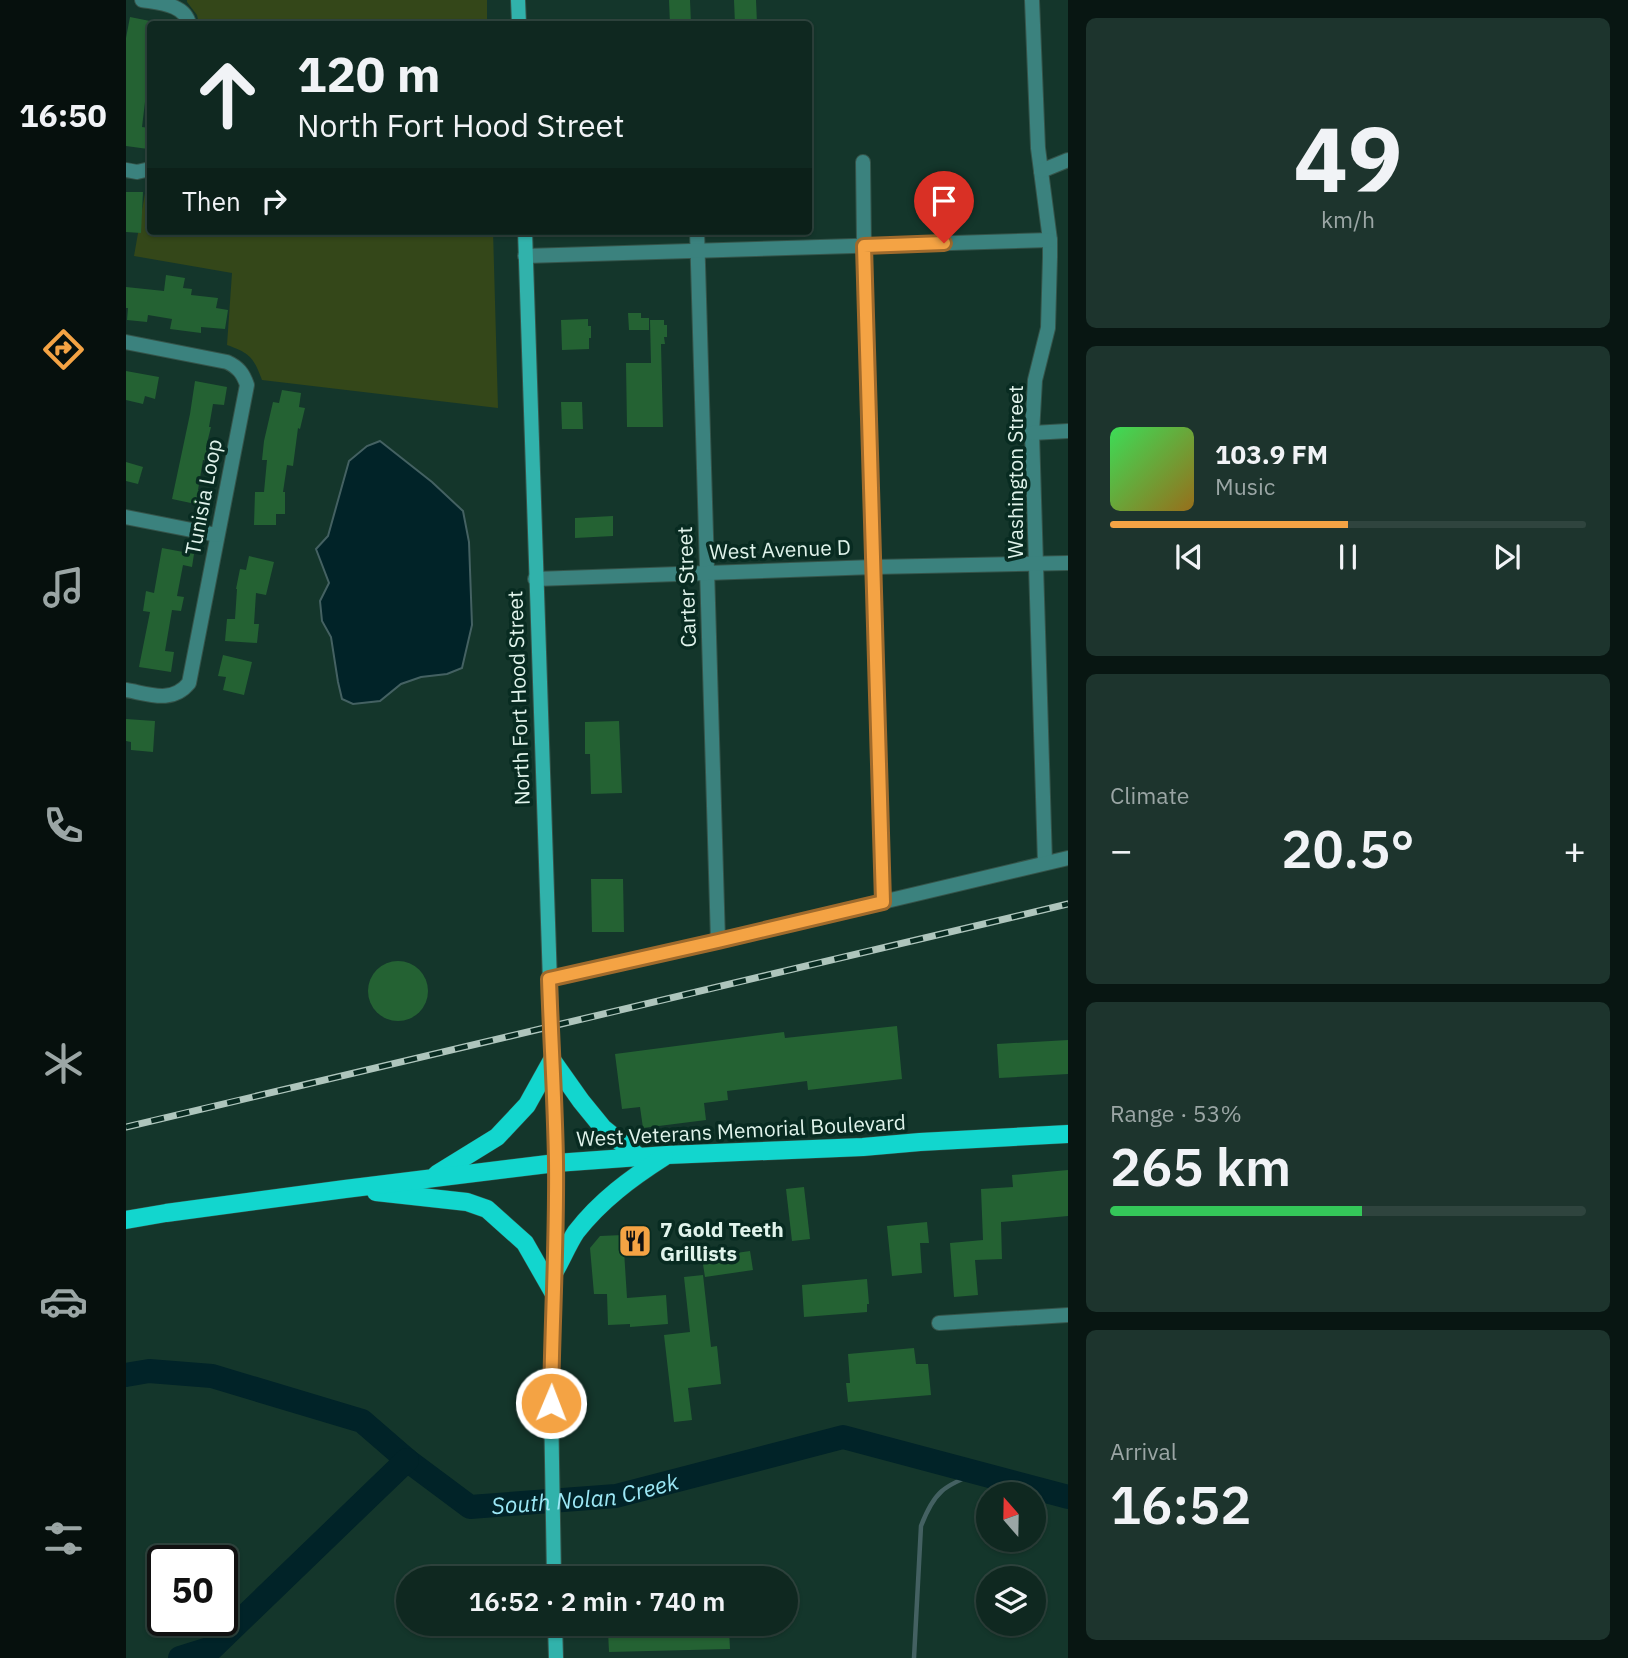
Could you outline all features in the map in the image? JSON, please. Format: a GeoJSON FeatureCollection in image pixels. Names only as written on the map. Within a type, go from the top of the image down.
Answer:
{"type":"FeatureCollection","features":[{"type":"Feature","properties":{"kind":"main road"},"geometry":{"type":"LineString","coordinates":[[518,0],[519,21]]}},
{"type":"Feature","properties":{"kind":"main road","name":"North Fort Hood Street"},"geometry":{"type":"LineString","coordinates":[[524,235],[556,1163],[551,1448],[553,1566]]}},
{"type":"Feature","properties":{"kind":"main road"},"geometry":{"type":"LineString","coordinates":[[431,1178],[497,1137],[527,1105],[552,1060],[603,1128],[639,1157]]}},
{"type":"Feature","properties":{"kind":"main road","name":"West Veterans Memorial Boulevard"},"geometry":{"type":"LineString","coordinates":[[126,1220],[556,1163],[1068,1135]]}},
{"type":"Feature","properties":{"kind":"main road"},"geometry":{"type":"LineString","coordinates":[[555,1271],[575,1235],[596,1209],[626,1183],[667,1155]]}},
{"type":"Feature","properties":{"kind":"main road"},"geometry":{"type":"LineString","coordinates":[[345,1189],[467,1202],[487,1209],[525,1243],[553,1292]]}},
{"type":"Feature","properties":{"kind":"main road"},"geometry":{"type":"LineString","coordinates":[[555,1636],[556,1658]]}},
{"type":"Feature","properties":{"kind":"street"},"geometry":{"type":"LineString","coordinates":[[142,0],[173,6],[183,12],[188,21]]}},
{"type":"Feature","properties":{"kind":"street","name":"Washington Street"},"geometry":{"type":"LineString","coordinates":[[1032,0],[1038,148],[1050,240],[1048,328],[1035,380],[1032,433],[1045,863]]}},
{"type":"Feature","properties":{"kind":"street"},"geometry":{"type":"LineString","coordinates":[[1041,171],[1068,160]]}},
{"type":"Feature","properties":{"kind":"street"},"geometry":{"type":"LineString","coordinates":[[863,162],[883,902]]}},
{"type":"Feature","properties":{"kind":"street"},"geometry":{"type":"LineString","coordinates":[[126,170],[137,172],[147,170]]}},
{"type":"Feature","properties":{"kind":"street","name":"Carter Street"},"geometry":{"type":"LineString","coordinates":[[697,235],[718,941]]}},
{"type":"Feature","properties":{"kind":"street"},"geometry":{"type":"LineString","coordinates":[[525,256],[1050,240]]}},
{"type":"Feature","properties":{"kind":"street","name":"Tunisia Loop"},"geometry":{"type":"LineString","coordinates":[[126,342],[227,362],[236,366],[244,375],[247,385],[188,682],[175,695],[164,697],[126,690]]}},
{"type":"Feature","properties":{"kind":"street"},"geometry":{"type":"LineString","coordinates":[[1032,433],[1068,431]]}},
{"type":"Feature","properties":{"kind":"street"},"geometry":{"type":"LineString","coordinates":[[126,517],[217,535]]}},
{"type":"Feature","properties":{"kind":"street","name":"West Avenue D"},"geometry":{"type":"LineString","coordinates":[[535,579],[1068,563]]}},
{"type":"Feature","properties":{"kind":"street"},"geometry":{"type":"LineString","coordinates":[[549,979],[1068,858]]}},
{"type":"Feature","properties":{"kind":"street"},"geometry":{"type":"LineString","coordinates":[[939,1323],[1068,1315]]}},
{"type":"Feature","properties":{"kind":"green space"},"geometry":{"type":"Polygon","coordinates":[[[487,0],[487,21],[198,21],[187,2],[487,0]]]}},
{"type":"Feature","properties":{"kind":"green space"},"geometry":{"type":"Polygon","coordinates":[[[147,182],[147,235],[493,235],[498,408],[262,380],[250,357],[227,345],[232,273],[134,256],[147,182]]]}},
{"type":"Feature","properties":{"kind":"water"},"geometry":{"type":"Polygon","coordinates":[[[380,441],[432,482],[463,511],[469,542],[472,625],[462,668],[401,684],[380,701],[353,704],[342,699],[331,637],[322,621],[320,601],[329,583],[316,549],[328,536],[349,461],[367,446],[380,441]]]}},
{"type":"Feature","properties":{"kind":"building"},"geometry":{"type":"Polygon","coordinates":[[[669,0],[690,0],[691,21],[670,21],[669,0]]]}},
{"type":"Feature","properties":{"kind":"building"},"geometry":{"type":"Polygon","coordinates":[[[734,0],[756,0],[757,21],[735,21],[734,0]]]}},
{"type":"Feature","properties":{"kind":"building"},"geometry":{"type":"Polygon","coordinates":[[[130,17],[150,21],[147,21],[147,102],[142,127],[147,128],[147,149],[126,146],[126,38],[130,17]]]}},
{"type":"Feature","properties":{"kind":"building"},"geometry":{"type":"Polygon","coordinates":[[[126,192],[143,192],[141,233],[126,232],[126,192]]]}},
{"type":"Feature","properties":{"kind":"building"},"geometry":{"type":"Polygon","coordinates":[[[166,275],[185,278],[183,288],[192,289],[191,295],[218,298],[216,308],[228,310],[225,329],[201,327],[201,333],[170,329],[172,319],[148,315],[147,322],[127,320],[126,287],[164,291],[166,275]]]}},
{"type":"Feature","properties":{"kind":"building"},"geometry":{"type":"Polygon","coordinates":[[[628,313],[641,313],[641,318],[649,318],[649,330],[629,330],[628,313]]]}},
{"type":"Feature","properties":{"kind":"building"},"geometry":{"type":"Polygon","coordinates":[[[588,319],[588,326],[591,326],[589,349],[562,350],[561,320],[588,319]]]}},
{"type":"Feature","properties":{"kind":"building"},"geometry":{"type":"Polygon","coordinates":[[[650,320],[664,320],[664,325],[667,325],[665,344],[661,344],[663,427],[627,427],[626,363],[651,363],[650,320]]]}},
{"type":"Feature","properties":{"kind":"building"},"geometry":{"type":"Polygon","coordinates":[[[126,371],[159,377],[155,399],[145,396],[143,404],[126,400],[126,371]]]}},
{"type":"Feature","properties":{"kind":"building"},"geometry":{"type":"Polygon","coordinates":[[[195,381],[227,387],[224,405],[213,404],[206,447],[216,449],[213,462],[203,460],[198,490],[207,492],[205,506],[172,499],[195,381]]]}},
{"type":"Feature","properties":{"kind":"building"},"geometry":{"type":"Polygon","coordinates":[[[282,390],[301,393],[299,407],[305,408],[300,429],[298,428],[293,466],[287,465],[283,492],[285,514],[276,514],[276,525],[254,525],[255,492],[264,492],[267,460],[262,460],[264,441],[273,402],[279,403],[282,390]]]}},
{"type":"Feature","properties":{"kind":"building"},"geometry":{"type":"Polygon","coordinates":[[[561,402],[582,402],[583,429],[562,429],[561,402]]]}},
{"type":"Feature","properties":{"kind":"building"},"geometry":{"type":"Polygon","coordinates":[[[126,462],[143,467],[138,484],[126,481],[126,462]]]}},
{"type":"Feature","properties":{"kind":"building"},"geometry":{"type":"Polygon","coordinates":[[[613,516],[613,536],[575,538],[575,518],[613,516]]]}},
{"type":"Feature","properties":{"kind":"building"},"geometry":{"type":"Polygon","coordinates":[[[162,548],[194,554],[192,567],[183,565],[177,596],[184,597],[181,611],[172,610],[165,651],[174,652],[171,672],[139,667],[150,612],[143,611],[146,591],[154,593],[162,548]]]}},
{"type":"Feature","properties":{"kind":"building"},"geometry":{"type":"Polygon","coordinates":[[[249,556],[274,562],[266,595],[256,593],[254,624],[259,624],[257,643],[225,641],[227,619],[235,619],[240,569],[246,570],[249,556]]]}},
{"type":"Feature","properties":{"kind":"building"},"geometry":{"type":"Polygon","coordinates":[[[223,655],[252,662],[244,695],[223,690],[226,677],[218,676],[223,655]]]}},
{"type":"Feature","properties":{"kind":"building"},"geometry":{"type":"Polygon","coordinates":[[[126,719],[155,721],[153,752],[131,750],[131,742],[126,741],[126,719]]]}},
{"type":"Feature","properties":{"kind":"building"},"geometry":{"type":"Polygon","coordinates":[[[619,721],[622,793],[591,794],[590,754],[585,754],[585,722],[619,721]]]}},
{"type":"Feature","properties":{"kind":"building"},"geometry":{"type":"Polygon","coordinates":[[[591,879],[623,879],[624,932],[592,932],[591,879]]]}},
{"type":"Feature","properties":{"kind":"building"},"geometry":{"type":"Polygon","coordinates":[[[398,961],[419,970],[428,991],[419,1012],[398,1021],[377,1012],[368,991],[377,970],[398,961]]]}},
{"type":"Feature","properties":{"kind":"building"},"geometry":{"type":"Polygon","coordinates":[[[897,1026],[902,1079],[808,1090],[807,1081],[727,1091],[728,1100],[704,1103],[706,1120],[643,1128],[640,1107],[622,1109],[615,1054],[784,1032],[785,1038],[897,1026]]]}},
{"type":"Feature","properties":{"kind":"building"},"geometry":{"type":"Polygon","coordinates":[[[1068,1040],[1068,1074],[999,1078],[997,1044],[1068,1040]]]}},
{"type":"Feature","properties":{"kind":"building"},"geometry":{"type":"Polygon","coordinates":[[[1068,1170],[1068,1216],[1001,1222],[1002,1259],[975,1260],[978,1295],[954,1297],[950,1243],[983,1240],[981,1189],[1013,1187],[1012,1175],[1068,1170]]]}},
{"type":"Feature","properties":{"kind":"building"},"geometry":{"type":"Polygon","coordinates":[[[804,1187],[810,1239],[792,1241],[786,1189],[804,1187]]]}},
{"type":"Feature","properties":{"kind":"building"},"geometry":{"type":"Polygon","coordinates":[[[927,1222],[929,1243],[920,1243],[922,1273],[892,1276],[887,1226],[927,1222]]]}},
{"type":"Feature","properties":{"kind":"building"},"geometry":{"type":"Polygon","coordinates":[[[623,1235],[627,1298],[666,1295],[668,1324],[630,1327],[630,1324],[608,1325],[607,1294],[594,1294],[590,1248],[600,1236],[623,1235]]]}},
{"type":"Feature","properties":{"kind":"building"},"geometry":{"type":"Polygon","coordinates":[[[750,1251],[753,1270],[705,1277],[702,1258],[750,1251]]]}},
{"type":"Feature","properties":{"kind":"building"},"geometry":{"type":"Polygon","coordinates":[[[703,1275],[711,1347],[717,1346],[721,1384],[688,1388],[692,1420],[674,1422],[664,1335],[690,1332],[684,1277],[703,1275]]]}},
{"type":"Feature","properties":{"kind":"building"},"geometry":{"type":"Polygon","coordinates":[[[867,1279],[867,1312],[804,1317],[802,1285],[867,1279]]]}},
{"type":"Feature","properties":{"kind":"building"},"geometry":{"type":"Polygon","coordinates":[[[914,1348],[916,1364],[928,1364],[931,1395],[848,1402],[848,1354],[914,1348]]]}},
{"type":"Feature","properties":{"kind":"building"},"geometry":{"type":"Polygon","coordinates":[[[608,1636],[729,1636],[730,1649],[609,1652],[608,1636]]]}},
{"type":"Feature","properties":{"kind":"waterway","name":"South Nolan Creek"},"geometry":{"type":"LineString","coordinates":[[126,1375],[149,1371],[212,1376],[362,1421],[407,1460],[470,1507],[616,1496],[843,1437],[1068,1497]]}},
{"type":"Feature","properties":{"kind":"waterway","name":"South Nolan Creek"},"geometry":{"type":"LineString","coordinates":[[180,1658],[212,1648],[407,1460]]}},
{"type":"Feature","properties":{"kind":"waterway"},"geometry":{"type":"LineString","coordinates":[[914,1658],[921,1526],[931,1505],[942,1491],[978,1473]]}},
{"type":"Feature","properties":{"kind":"railway"},"geometry":{"type":"LineString","coordinates":[[126,1127],[1068,904]]}},
{"type":"Feature","properties":{"kind":"place","name":"7 Gold Teeth Grillists"},"geometry":{"type":"Point","coordinates":[635,1241]}},
{"type":"Feature","properties":{"kind":"route"},"geometry":{"type":"LineString","coordinates":[[551,1403],[556,1163],[549,979],[883,902],[864,246],[944,243]]}}]}
